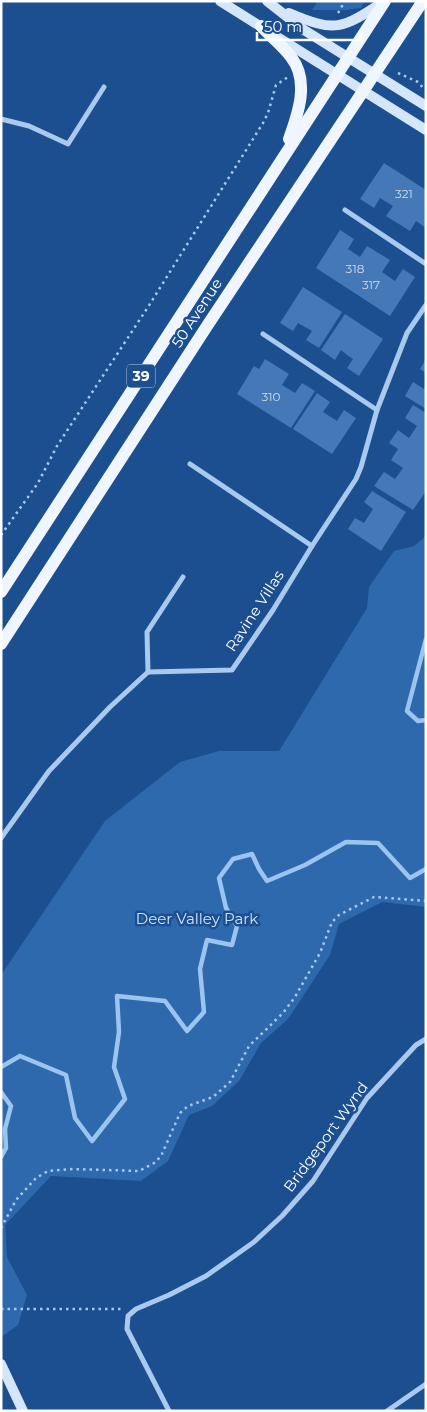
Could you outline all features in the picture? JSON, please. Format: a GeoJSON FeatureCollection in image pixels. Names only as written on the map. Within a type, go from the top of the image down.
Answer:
{"type":"FeatureCollection","features":[{"type":"Feature","properties":{"kind":"main road"},"geometry":{"type":"LineString","coordinates":[[220,1],[426,130]]}},
{"type":"Feature","properties":{"kind":"main road"},"geometry":{"type":"LineString","coordinates":[[271,4],[313,23],[338,26],[357,19],[385,1]]}},
{"type":"Feature","properties":{"kind":"main road","name":"50 Avenue"},"geometry":{"type":"LineString","coordinates":[[1,592],[385,1]]}},
{"type":"Feature","properties":{"kind":"main road","name":"50 Avenue"},"geometry":{"type":"LineString","coordinates":[[1,644],[201,334],[423,1]]}},
{"type":"Feature","properties":{"kind":"main road"},"geometry":{"type":"LineString","coordinates":[[271,4],[304,30],[426,106]]}},
{"type":"Feature","properties":{"kind":"main road"},"geometry":{"type":"LineString","coordinates":[[261,26],[291,57],[301,88],[301,100],[281,161]]}},
{"type":"Feature","properties":{"kind":"main road"},"geometry":{"type":"LineString","coordinates":[[1,1364],[23,1411]]}},
{"type":"Feature","properties":{"kind":"street"},"geometry":{"type":"LineString","coordinates":[[1,120],[29,126],[68,144],[104,86]]}},
{"type":"Feature","properties":{"kind":"street"},"geometry":{"type":"LineString","coordinates":[[345,210],[426,264]]}},
{"type":"Feature","properties":{"kind":"street","name":"Ravine Villas"},"geometry":{"type":"LineString","coordinates":[[148,672],[232,670],[356,480],[366,452],[377,410],[407,334],[426,305]]}},
{"type":"Feature","properties":{"kind":"street"},"geometry":{"type":"LineString","coordinates":[[263,334],[377,410]]}},
{"type":"Feature","properties":{"kind":"street"},"geometry":{"type":"LineString","coordinates":[[190,464],[312,546]]}},
{"type":"Feature","properties":{"kind":"street"},"geometry":{"type":"LineString","coordinates":[[1,838],[49,771],[110,707],[148,672],[147,632],[183,577]]}},
{"type":"Feature","properties":{"kind":"street","name":"Bridgeport Wynd"},"geometry":{"type":"LineString","coordinates":[[136,1309],[206,1276],[254,1242],[282,1216],[313,1181],[367,1098],[416,1044],[426,1039]]}},
{"type":"Feature","properties":{"kind":"street"},"geometry":{"type":"LineString","coordinates":[[136,1309],[128,1316],[127,1329],[168,1411]]}},
{"type":"Feature","properties":{"kind":"street"},"geometry":{"type":"LineString","coordinates":[[387,1411],[426,1384]]}},
{"type":"Feature","properties":{"kind":"path"},"geometry":{"type":"LineString","coordinates":[[336,16],[345,1]]}},
{"type":"Feature","properties":{"kind":"path"},"geometry":{"type":"LineString","coordinates":[[394,72],[418,82],[426,91]]}},
{"type":"Feature","properties":{"kind":"path"},"geometry":{"type":"LineString","coordinates":[[1,535],[38,483],[57,446],[148,307],[263,123],[276,85],[291,76],[298,75]]}},
{"type":"Feature","properties":{"kind":"path"},"geometry":{"type":"LineString","coordinates":[[1,1228],[16,1200],[36,1178],[48,1171],[72,1169],[139,1171],[151,1166],[162,1154],[180,1113],[188,1106],[213,1097],[230,1082],[250,1046],[283,1013],[295,997],[320,953],[332,922],[339,915],[374,897],[426,901]]}},
{"type":"Feature","properties":{"kind":"path"},"geometry":{"type":"LineString","coordinates":[[2,1308],[136,1309]]}},
{"type":"Feature","properties":{"kind":"green space"},"geometry":{"type":"Polygon","coordinates":[[[318,1],[365,1],[361,8],[312,10],[318,1]]]}},
{"type":"Feature","properties":{"kind":"green space","name":"Deer Valley Park"},"geometry":{"type":"Polygon","coordinates":[[[426,536],[426,907],[382,902],[339,924],[330,955],[288,1019],[261,1043],[239,1081],[212,1106],[189,1115],[168,1161],[141,1181],[51,1176],[5,1225],[7,1257],[27,1295],[18,1325],[1,1337],[1,975],[105,821],[180,762],[219,751],[279,751],[367,608],[369,587],[394,551],[414,546],[426,536]]]}},
{"type":"Feature","properties":{"kind":"building"},"geometry":{"type":"Polygon","coordinates":[[[384,163],[426,190],[426,228],[416,221],[410,231],[386,216],[393,206],[380,198],[374,208],[360,199],[384,163]]]}},
{"type":"Feature","properties":{"kind":"building"},"geometry":{"type":"Polygon","coordinates":[[[340,230],[354,239],[348,249],[360,257],[367,246],[390,260],[382,272],[395,281],[403,269],[415,277],[390,316],[316,268],[340,230]]]}},
{"type":"Feature","properties":{"kind":"building"},"geometry":{"type":"Polygon","coordinates":[[[303,287],[342,312],[319,348],[306,340],[312,331],[298,323],[293,331],[280,323],[303,287]]]}},
{"type":"Feature","properties":{"kind":"building"},"geometry":{"type":"Polygon","coordinates":[[[345,314],[383,339],[359,376],[347,368],[353,359],[341,350],[335,360],[321,350],[345,314]]]}},
{"type":"Feature","properties":{"kind":"building"},"geometry":{"type":"Polygon","coordinates":[[[265,359],[289,374],[282,385],[295,393],[302,383],[315,391],[291,428],[237,394],[254,366],[259,369],[265,359]]]}},
{"type":"Feature","properties":{"kind":"building"},"geometry":{"type":"Polygon","coordinates":[[[426,359],[426,373],[420,369],[426,359]]]}},
{"type":"Feature","properties":{"kind":"building"},"geometry":{"type":"Polygon","coordinates":[[[413,382],[424,389],[426,386],[426,409],[405,396],[413,382]]]}},
{"type":"Feature","properties":{"kind":"building"},"geometry":{"type":"Polygon","coordinates":[[[317,393],[330,402],[323,412],[337,421],[344,410],[356,418],[332,454],[293,429],[317,393]]]}},
{"type":"Feature","properties":{"kind":"building"},"geometry":{"type":"Polygon","coordinates":[[[413,405],[426,413],[426,491],[413,510],[374,486],[384,472],[395,479],[403,468],[391,460],[398,449],[389,443],[398,430],[409,438],[417,426],[405,418],[413,405]]]}},
{"type":"Feature","properties":{"kind":"building"},"geometry":{"type":"Polygon","coordinates":[[[372,491],[406,512],[381,551],[348,529],[355,518],[364,523],[373,509],[364,502],[372,491]]]}},
{"type":"Feature","properties":{"kind":"waterway"},"geometry":{"type":"LineString","coordinates":[[426,639],[407,711],[418,721],[426,720]]}},
{"type":"Feature","properties":{"kind":"waterway"},"geometry":{"type":"LineString","coordinates":[[1,1067],[20,1056],[66,1075],[75,1118],[92,1141],[125,1099],[114,1067],[119,1032],[117,996],[165,1001],[187,1031],[204,1012],[200,969],[207,940],[232,945],[237,926],[226,908],[219,878],[233,859],[252,854],[267,881],[305,865],[346,842],[378,843],[410,878],[426,869]]}},
{"type":"Feature","properties":{"kind":"waterway"},"geometry":{"type":"LineString","coordinates":[[1,1092],[11,1106],[5,1129],[6,1148],[1,1157]]}}]}
